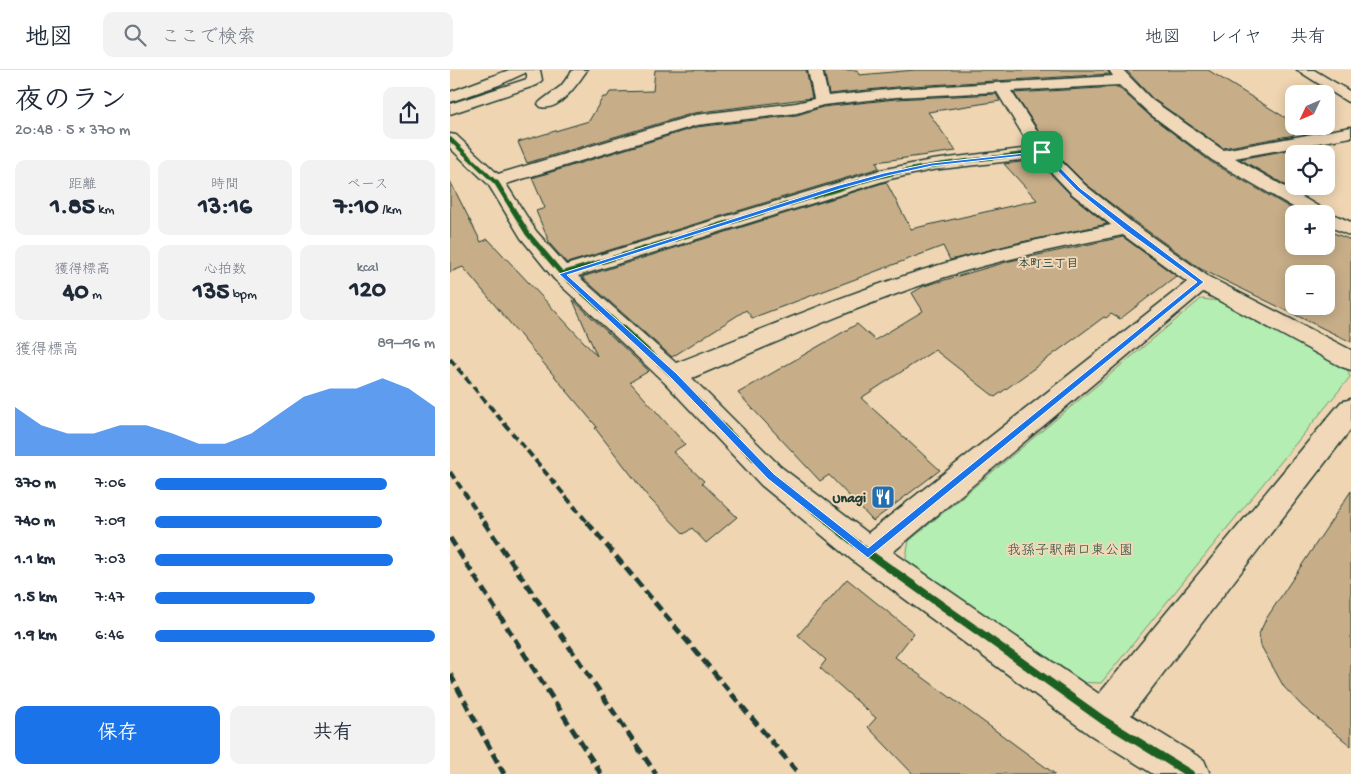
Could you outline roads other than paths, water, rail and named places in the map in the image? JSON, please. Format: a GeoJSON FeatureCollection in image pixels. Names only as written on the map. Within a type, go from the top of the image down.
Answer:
{"type":"FeatureCollection","features":[{"type":"Feature","properties":{"kind":"main road"},"geometry":{"type":"LineString","coordinates":[[450,97],[494,82],[520,70]]}},
{"type":"Feature","properties":{"kind":"main road"},"geometry":{"type":"LineString","coordinates":[[450,109],[532,82],[536,76],[531,70]]}},
{"type":"Feature","properties":{"kind":"main road"},"geometry":{"type":"LineString","coordinates":[[546,104],[566,90],[580,70]]}},
{"type":"Feature","properties":{"kind":"main road"},"geometry":{"type":"LineString","coordinates":[[815,70],[822,101]]}},
{"type":"Feature","properties":{"kind":"main road"},"geometry":{"type":"LineString","coordinates":[[1304,70],[1350,97]]}},
{"type":"Feature","properties":{"kind":"main road"},"geometry":{"type":"LineString","coordinates":[[495,182],[681,123],[713,117],[797,108],[822,101],[896,93],[1119,75],[1160,114],[1218,156],[1303,205]]}},
{"type":"Feature","properties":{"kind":"main road"},"geometry":{"type":"LineString","coordinates":[[1001,86],[1042,152],[1078,189],[1127,228],[1201,282],[1351,361]]}},
{"type":"Feature","properties":{"kind":"main road"},"geometry":{"type":"LineString","coordinates":[[1218,156],[1351,132]]}},
{"type":"Feature","properties":{"kind":"main road"},"geometry":{"type":"LineString","coordinates":[[450,139],[495,182],[528,234],[562,274],[673,375],[771,476],[868,553],[1103,720],[1190,774]]}},
{"type":"Feature","properties":{"kind":"main road"},"geometry":{"type":"LineString","coordinates":[[562,274],[886,174],[932,165],[1042,152]]}},
{"type":"Feature","properties":{"kind":"main road"},"geometry":{"type":"LineString","coordinates":[[1335,222],[1351,230]]}},
{"type":"Feature","properties":{"kind":"main road"},"geometry":{"type":"LineString","coordinates":[[673,375],[906,283],[966,264],[1030,248],[1127,228]]}},
{"type":"Feature","properties":{"kind":"main road"},"geometry":{"type":"LineString","coordinates":[[868,553],[1201,282]]}},
{"type":"Feature","properties":{"kind":"main road"},"geometry":{"type":"LineString","coordinates":[[1103,720],[1351,409]]}},
{"type":"Feature","properties":{"kind":"railway"},"geometry":{"type":"LineString","coordinates":[[450,359],[588,523]]}},
{"type":"Feature","properties":{"kind":"railway"},"geometry":{"type":"LineString","coordinates":[[450,472],[485,523]]}},
{"type":"Feature","properties":{"kind":"railway"},"geometry":{"type":"LineString","coordinates":[[484,522],[656,774]]}},
{"type":"Feature","properties":{"kind":"railway"},"geometry":{"type":"LineString","coordinates":[[587,522],[799,774]]}},
{"type":"Feature","properties":{"kind":"railway"},"geometry":{"type":"LineString","coordinates":[[450,538],[601,774]]}},
{"type":"Feature","properties":{"kind":"railway"},"geometry":{"type":"LineString","coordinates":[[450,674],[504,774]]}},
{"type":"Feature","properties":{"kind":"place","name":"Unagi"},"geometry":{"type":"Point","coordinates":[883,497]}},
{"type":"Feature","properties":{"kind":"district","name":"本町三丁目"},"geometry":{"type":"Point","coordinates":[1048,263]}},
{"type":"Feature","properties":{"kind":"park label","name":"我孫子駅南口東公園"},"geometry":{"type":"Point","coordinates":[1070,549]}}]}
